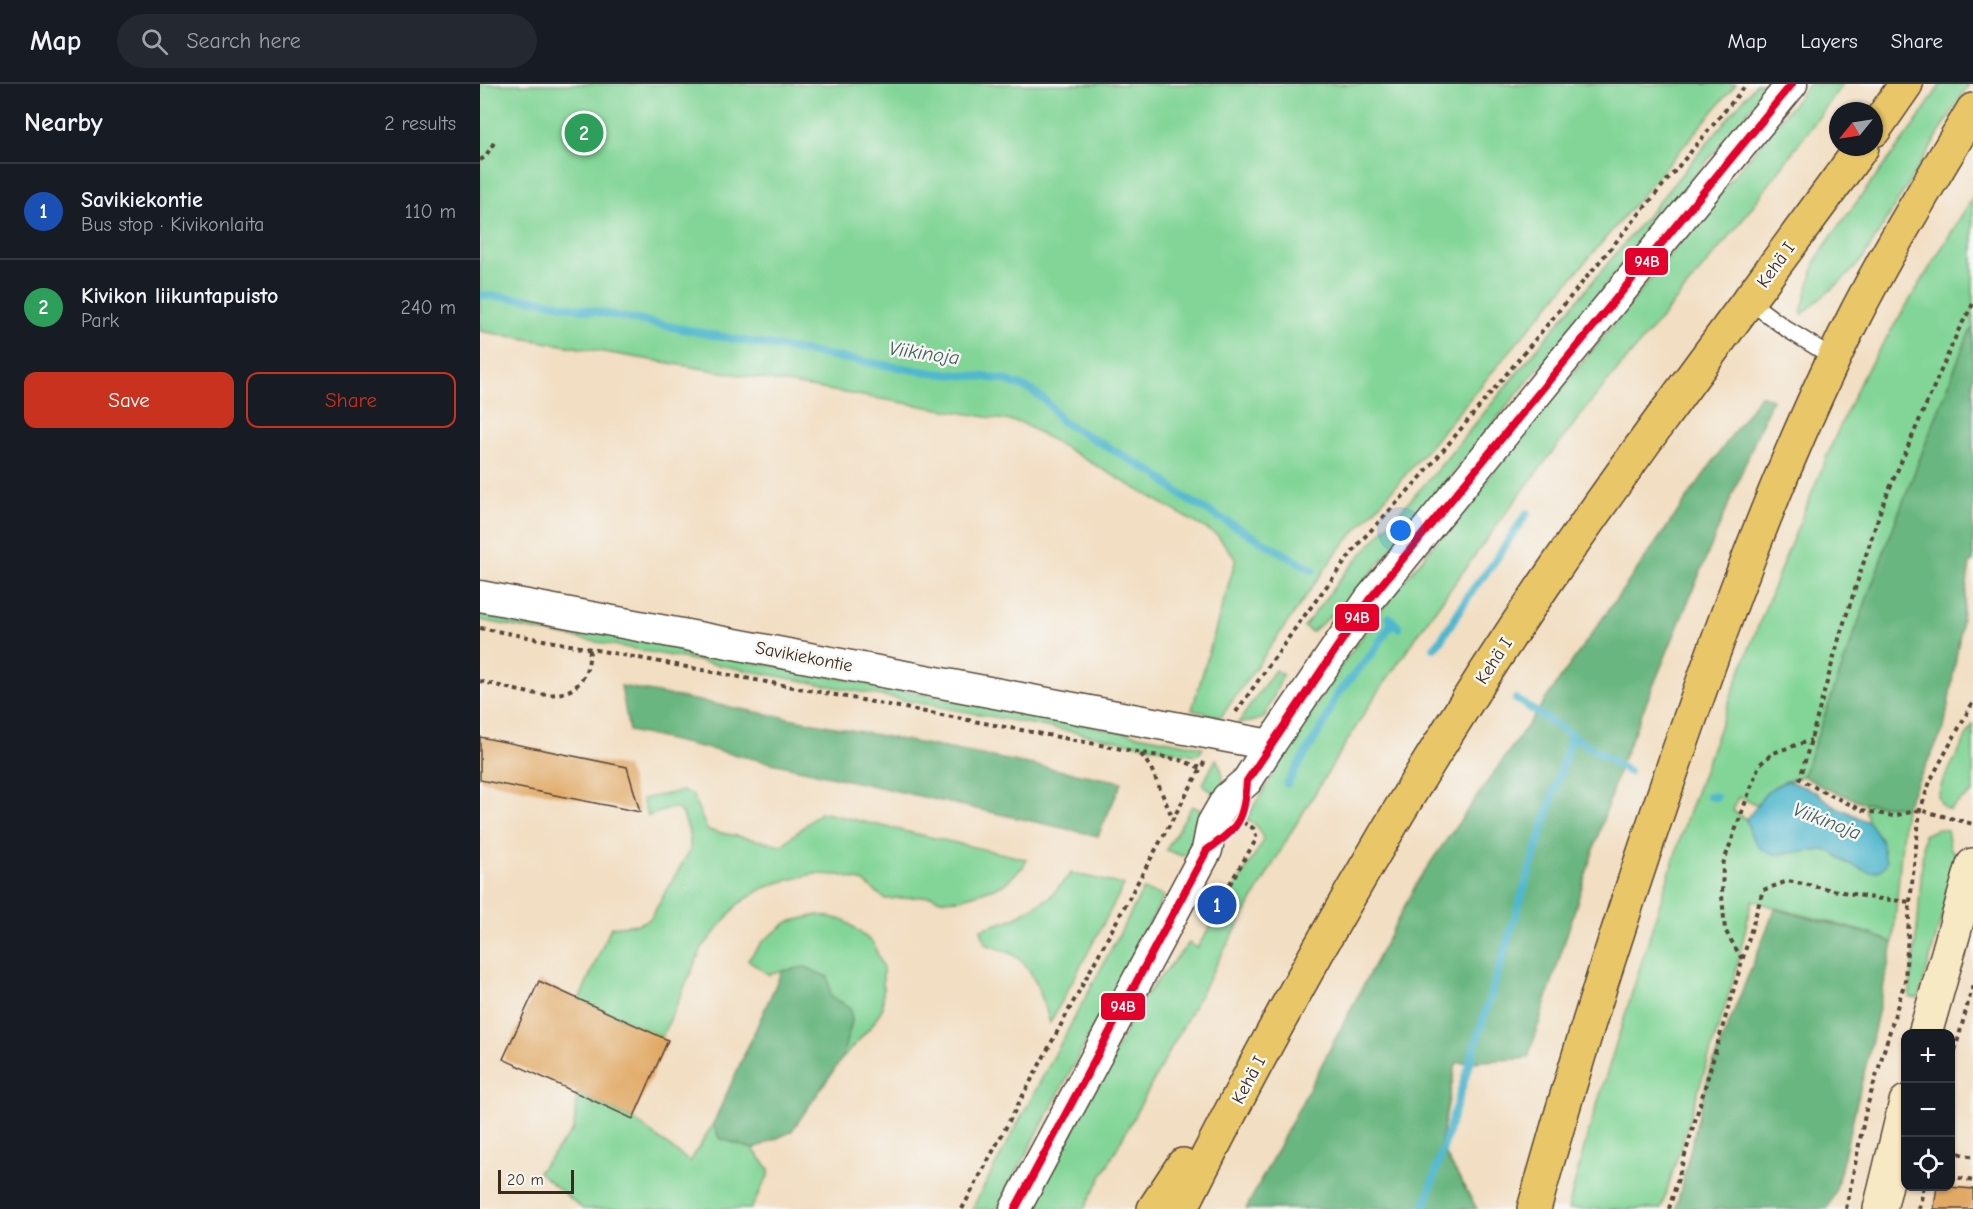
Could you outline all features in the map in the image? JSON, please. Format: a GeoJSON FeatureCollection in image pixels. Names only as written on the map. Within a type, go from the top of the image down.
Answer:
{"type":"FeatureCollection","features":[{"type":"Feature","properties":{"kind":"highway"},"geometry":{"type":"LineString","coordinates":[[1883,117],[1906,84]]}},
{"type":"Feature","properties":{"kind":"highway"},"geometry":{"type":"LineString","coordinates":[[1534,1209],[1627,902],[1694,704],[1790,454],[1834,358],[1887,256],[1973,110]]}},
{"type":"Feature","properties":{"kind":"highway","name":"Kehä I"},"geometry":{"type":"LineString","coordinates":[[1180,1209],[1291,1000],[1382,841],[1465,706],[1551,574],[1855,156]]}},
{"type":"Feature","properties":{"kind":"highway"},"geometry":{"type":"LineString","coordinates":[[1154,1209],[1291,1000]]}},
{"type":"Feature","properties":{"kind":"street"},"geometry":{"type":"LineString","coordinates":[[1015,1209],[1208,850],[1212,825],[1227,798],[1247,781],[1369,600],[1792,84]]}},
{"type":"Feature","properties":{"kind":"street","name":"Savikiekontie"},"geometry":{"type":"LineString","coordinates":[[480,596],[1270,745]]}},
{"type":"Feature","properties":{"kind":"street"},"geometry":{"type":"LineString","coordinates":[[1926,1029],[1971,872]]}},
{"type":"Feature","properties":{"kind":"street"},"geometry":{"type":"LineString","coordinates":[[1880,1209],[1901,1119]]}},
{"type":"Feature","properties":{"kind":"lane"},"geometry":{"type":"LineString","coordinates":[[1749,301],[1788,330],[1834,358]]}},
{"type":"Feature","properties":{"kind":"path"},"geometry":{"type":"LineString","coordinates":[[1236,713],[1299,623],[1360,542],[1421,477],[1747,84]]}},
{"type":"Feature","properties":{"kind":"path"},"geometry":{"type":"LineString","coordinates":[[480,159],[485,157],[495,141]]}},
{"type":"Feature","properties":{"kind":"path"},"geometry":{"type":"LineString","coordinates":[[1973,304],[1959,329],[1882,506],[1840,635],[1800,779],[1862,810],[1893,816],[1920,810],[1973,824]]}},
{"type":"Feature","properties":{"kind":"path"},"geometry":{"type":"LineString","coordinates":[[480,628],[1180,760],[1201,768]]}},
{"type":"Feature","properties":{"kind":"path"},"geometry":{"type":"LineString","coordinates":[[480,681],[553,695],[565,693],[584,678],[590,649]]}},
{"type":"Feature","properties":{"kind":"path"},"geometry":{"type":"LineString","coordinates":[[1846,1209],[1866,1110],[1905,981],[1910,902],[1920,810],[1931,779],[1973,702]]}},
{"type":"Feature","properties":{"kind":"path"},"geometry":{"type":"LineString","coordinates":[[1743,960],[1725,930],[1722,897],[1723,864],[1760,765],[1773,753],[1811,740]]}},
{"type":"Feature","properties":{"kind":"path"},"geometry":{"type":"LineString","coordinates":[[1141,753],[1151,768],[1173,819]]}},
{"type":"Feature","properties":{"kind":"path"},"geometry":{"type":"LineString","coordinates":[[962,1209],[1134,887],[1210,753]]}},
{"type":"Feature","properties":{"kind":"path"},"geometry":{"type":"LineString","coordinates":[[1225,892],[1257,838],[1252,828],[1244,824]]}},
{"type":"Feature","properties":{"kind":"path"},"geometry":{"type":"LineString","coordinates":[[1669,1209],[1763,890],[1788,881],[1873,898],[1910,902]]}},
{"type":"Feature","properties":{"kind":"path"},"geometry":{"type":"LineString","coordinates":[[1955,1050],[1973,985]]}},
{"type":"Feature","properties":{"kind":"path"},"geometry":{"type":"LineString","coordinates":[[1967,1008],[1973,1011]]}},
{"type":"Feature","properties":{"kind":"path"},"geometry":{"type":"LineString","coordinates":[[1955,1152],[1973,1157]]}},
{"type":"Feature","properties":{"kind":"path"},"geometry":{"type":"LineString","coordinates":[[1955,1177],[1973,1181]]}},
{"type":"Feature","properties":{"kind":"path"},"geometry":{"type":"LineString","coordinates":[[1919,1209],[1923,1191]]}},
{"type":"Feature","properties":{"kind":"green space"},"geometry":{"type":"Polygon","coordinates":[[[480,84],[1736,84],[1389,494],[1337,552],[1221,717],[1192,710],[1236,559],[1217,535],[1022,423],[480,331],[480,84]]]}},
{"type":"Feature","properties":{"kind":"green space"},"geometry":{"type":"Polygon","coordinates":[[[1756,84],[1770,84],[1364,582],[1347,601],[1312,632],[1304,627],[1344,574],[1432,476],[1756,84]]]}},
{"type":"Feature","properties":{"kind":"green space"},"geometry":{"type":"Polygon","coordinates":[[[1809,84],[1843,84],[1738,226],[1590,403],[1505,514],[1370,704],[1293,829],[1223,952],[1084,1209],[1032,1209],[1143,998],[1189,943],[1197,948],[1263,842],[1258,828],[1246,819],[1328,684],[1383,607],[1809,84]]]}},
{"type":"Feature","properties":{"kind":"green space"},"geometry":{"type":"Polygon","coordinates":[[[1941,84],[1969,84],[1864,257],[1850,273],[1803,314],[1801,312],[1816,260],[1915,124],[1941,84]]]}},
{"type":"Feature","properties":{"kind":"green space"},"geometry":{"type":"Polygon","coordinates":[[[1973,197],[1973,327],[1887,543],[1803,776],[1777,785],[1762,798],[1758,805],[1738,797],[1733,811],[1746,819],[1756,841],[1770,852],[1776,854],[1824,850],[1832,852],[1851,864],[1884,856],[1881,840],[1868,822],[1864,803],[1905,807],[1893,943],[1858,930],[1752,900],[1735,975],[1661,1209],[1568,1209],[1586,1140],[1686,820],[1783,563],[1862,378],[1973,197]]]}},
{"type":"Feature","properties":{"kind":"green space"},"geometry":{"type":"Polygon","coordinates":[[[1973,327],[1973,562],[1970,563],[1944,729],[1905,807],[1864,803],[1822,787],[1803,776],[1887,543],[1973,327]]]}},
{"type":"Feature","properties":{"kind":"green space"},"geometry":{"type":"Polygon","coordinates":[[[1760,395],[1772,399],[1620,766],[1528,1058],[1456,1063],[1440,1145],[1477,1209],[1246,1209],[1419,879],[1760,395]]]}},
{"type":"Feature","properties":{"kind":"green space"},"geometry":{"type":"Polygon","coordinates":[[[480,610],[1203,748],[1195,755],[480,620],[480,610]]]}},
{"type":"Feature","properties":{"kind":"green space"},"geometry":{"type":"Polygon","coordinates":[[[1275,670],[1283,675],[1264,718],[1238,723],[1275,670]]]}},
{"type":"Feature","properties":{"kind":"green space"},"geometry":{"type":"Polygon","coordinates":[[[621,686],[1122,782],[1098,836],[629,731],[621,686]]]}},
{"type":"Feature","properties":{"kind":"green space"},"geometry":{"type":"Polygon","coordinates":[[[1973,724],[1973,793],[1950,810],[1943,807],[1938,797],[1942,783],[1973,724]]]}},
{"type":"Feature","properties":{"kind":"green space"},"geometry":{"type":"Polygon","coordinates":[[[1216,759],[1223,778],[1219,797],[1203,784],[1216,759]]]}},
{"type":"Feature","properties":{"kind":"green space"},"geometry":{"type":"Polygon","coordinates":[[[682,791],[692,794],[707,830],[782,845],[821,812],[1026,859],[1024,866],[1003,885],[961,899],[940,900],[932,896],[885,899],[864,882],[840,875],[813,874],[762,889],[738,904],[702,948],[662,1037],[579,1000],[611,927],[638,924],[650,919],[690,850],[690,834],[683,815],[675,807],[648,816],[642,799],[682,791]]]}},
{"type":"Feature","properties":{"kind":"green space"},"geometry":{"type":"Polygon","coordinates":[[[1192,806],[1210,815],[1189,854],[1182,856],[1166,850],[1192,806]]]}},
{"type":"Feature","properties":{"kind":"green space"},"geometry":{"type":"Polygon","coordinates":[[[1937,829],[1947,830],[1950,847],[1958,858],[1919,998],[1909,997],[1918,920],[1924,835],[1937,829]]]}},
{"type":"Feature","properties":{"kind":"green space"},"geometry":{"type":"Polygon","coordinates":[[[1071,873],[1124,885],[1050,1023],[1037,985],[1026,966],[1012,954],[985,944],[981,929],[1013,919],[1049,898],[1071,873]]]}},
{"type":"Feature","properties":{"kind":"green space"},"geometry":{"type":"Polygon","coordinates":[[[1143,890],[1164,896],[997,1209],[972,1209],[1143,890]]]}},
{"type":"Feature","properties":{"kind":"green space"},"geometry":{"type":"Polygon","coordinates":[[[1775,909],[1874,935],[1893,943],[1835,1193],[1827,1209],[1676,1209],[1709,1073],[1775,909]]]}},
{"type":"Feature","properties":{"kind":"green space"},"geometry":{"type":"Polygon","coordinates":[[[818,915],[844,920],[873,943],[883,968],[883,1007],[873,1024],[841,1060],[852,1021],[850,1007],[782,971],[769,975],[748,960],[762,942],[788,922],[818,915]]]}},
{"type":"Feature","properties":{"kind":"green space"},"geometry":{"type":"Polygon","coordinates":[[[805,967],[828,977],[831,997],[850,1007],[852,1021],[841,1060],[791,1132],[753,1149],[719,1138],[713,1124],[782,971],[805,967]]]}},
{"type":"Feature","properties":{"kind":"green space"},"geometry":{"type":"Polygon","coordinates":[[[577,1093],[633,1119],[690,1162],[713,1124],[719,1138],[753,1149],[769,1169],[769,1174],[751,1209],[583,1209],[538,1172],[574,1129],[577,1093]]]}},
{"type":"Feature","properties":{"kind":"water"},"geometry":{"type":"Polygon","coordinates":[[[1788,781],[1814,791],[1831,804],[1868,822],[1881,840],[1887,861],[1884,867],[1878,871],[1869,872],[1824,850],[1775,854],[1760,848],[1751,835],[1746,819],[1767,792],[1788,781]]]}},
{"type":"Feature","properties":{"kind":"building"},"geometry":{"type":"Polygon","coordinates":[[[480,737],[627,767],[640,812],[480,780],[480,737]]]}},
{"type":"Feature","properties":{"kind":"building"},"geometry":{"type":"Polygon","coordinates":[[[539,981],[668,1040],[633,1119],[503,1059],[539,981]]]}},
{"type":"Feature","properties":{"kind":"building"},"geometry":{"type":"Polygon","coordinates":[[[1955,1188],[1973,1189],[1973,1209],[1934,1209],[1936,1191],[1955,1191],[1955,1188]]]}},
{"type":"Feature","properties":{"kind":"waterway","name":"Viikinoja"},"geometry":{"type":"LineString","coordinates":[[480,295],[537,300],[728,338],[934,373],[1005,380],[1031,390],[1046,401],[1061,421],[1156,474],[1185,498],[1313,570]]}},
{"type":"Feature","properties":{"kind":"waterway"},"geometry":{"type":"LineString","coordinates":[[1434,648],[1527,513]]}},
{"type":"Feature","properties":{"kind":"waterway","name":"Viikinoja"},"geometry":{"type":"LineString","coordinates":[[1389,617],[1399,628]]}},
{"type":"Feature","properties":{"kind":"waterway"},"geometry":{"type":"LineString","coordinates":[[1287,784],[1325,722],[1336,696],[1373,652],[1393,621]]}},
{"type":"Feature","properties":{"kind":"waterway","name":"Viikinoja"},"geometry":{"type":"LineString","coordinates":[[1516,699],[1629,772]]}},
{"type":"Feature","properties":{"kind":"waterway"},"geometry":{"type":"LineString","coordinates":[[1424,1209],[1572,735]]}},
{"type":"Feature","properties":{"kind":"waterway","name":"Viikinoja"},"geometry":{"type":"LineString","coordinates":[[1709,796],[1716,797]]}},
{"type":"Feature","properties":{"kind":"transit line","name":"94B"},"geometry":{"type":"LineString","coordinates":[[1015,1209],[1207,850],[1233,829],[1238,822],[1244,805],[1247,781],[1369,600],[1792,84]]}},
{"type":"Feature","properties":{"kind":"place","name":"Kivikon liikuntapuisto"},"geometry":{"type":"Point","coordinates":[584,133]}},
{"type":"Feature","properties":{"kind":"place","name":"Savikiekontie"},"geometry":{"type":"Point","coordinates":[1217,905]}}]}
